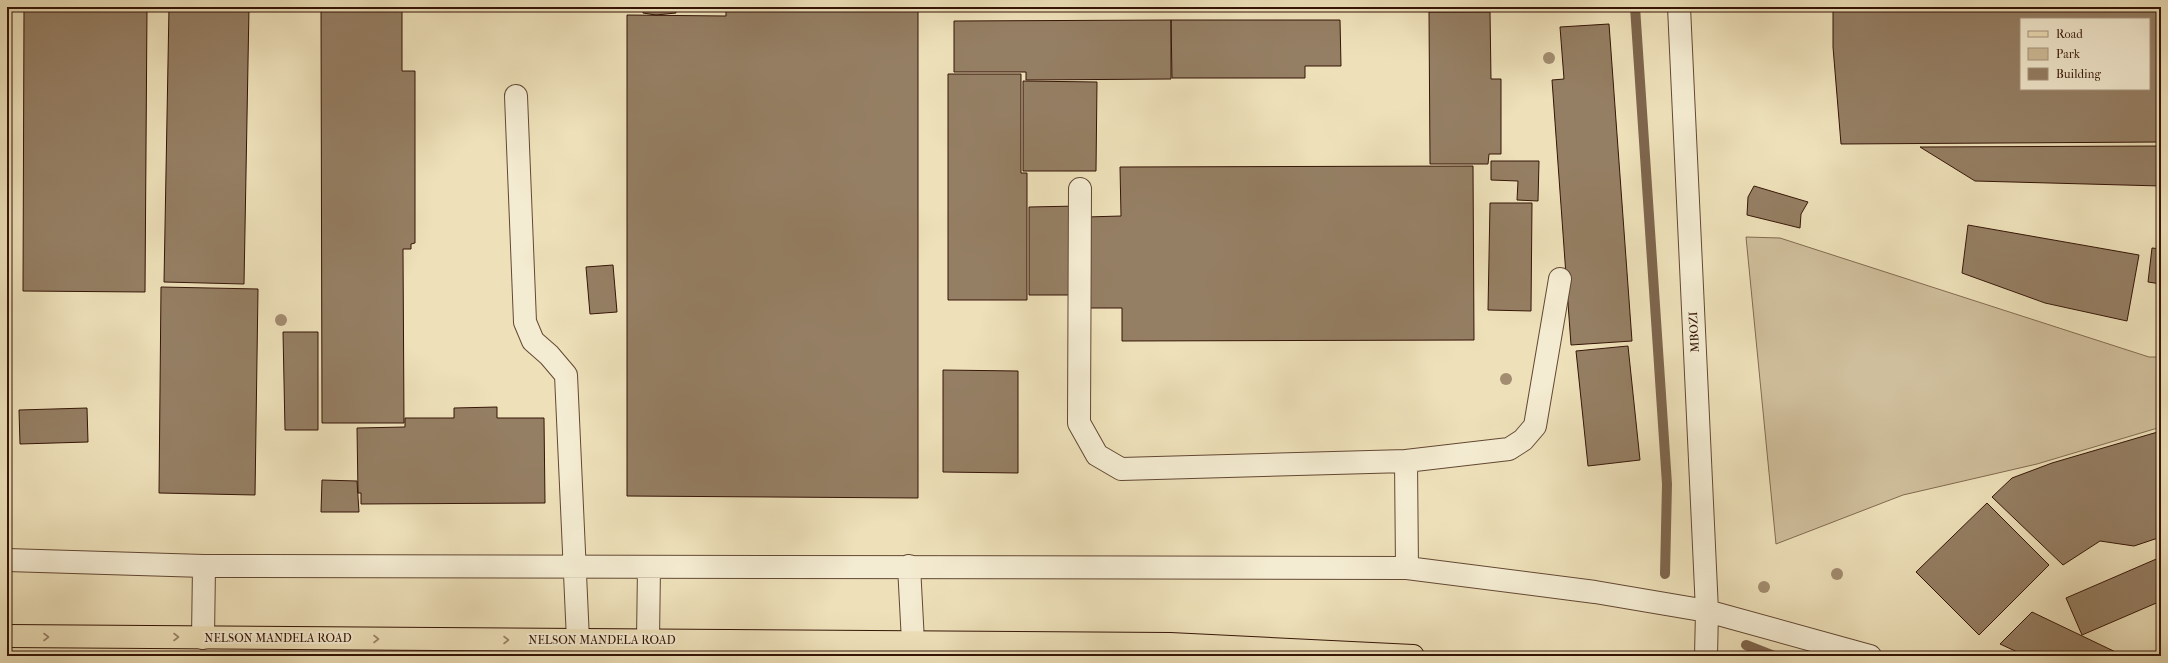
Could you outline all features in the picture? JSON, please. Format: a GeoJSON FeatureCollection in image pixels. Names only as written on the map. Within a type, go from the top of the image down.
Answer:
{"type":"FeatureCollection","features":[{"type":"Feature","properties":{"kind":"main road","name":"NELSON MANDELA ROAD"},"geometry":{"type":"LineString","coordinates":[[7,636],[1170,644],[1413,656]]}},
{"type":"Feature","properties":{"kind":"street","name":"MBOZI"},"geometry":{"type":"LineString","coordinates":[[1679,7],[1707,612],[1706,656]]}},
{"type":"Feature","properties":{"kind":"street"},"geometry":{"type":"LineString","coordinates":[[516,96],[525,322],[532,341],[549,355],[566,375],[576,568],[578,640]]}},
{"type":"Feature","properties":{"kind":"street"},"geometry":{"type":"LineString","coordinates":[[1080,189],[1080,423],[1097,455],[1121,469],[1406,461],[1509,449],[1523,440],[1535,426],[1560,279]]}},
{"type":"Feature","properties":{"kind":"street"},"geometry":{"type":"LineString","coordinates":[[1406,461],[1407,568]]}},
{"type":"Feature","properties":{"kind":"street"},"geometry":{"type":"LineString","coordinates":[[7,560],[204,566],[576,568],[909,566],[1407,568],[1595,592],[1707,612],[1870,656]]}},
{"type":"Feature","properties":{"kind":"street"},"geometry":{"type":"LineString","coordinates":[[204,566],[204,638]]}},
{"type":"Feature","properties":{"kind":"street"},"geometry":{"type":"LineString","coordinates":[[909,566],[913,642]]}},
{"type":"Feature","properties":{"kind":"street"},"geometry":{"type":"LineString","coordinates":[[648,640],[649,567]]}},
{"type":"Feature","properties":{"kind":"green space"},"geometry":{"type":"Polygon","coordinates":[[[1746,237],[1780,238],[2149,357],[2161,357],[2161,427],[2037,464],[1903,495],[1776,544],[1746,237]]]}},
{"type":"Feature","properties":{"kind":"building"},"geometry":{"type":"Polygon","coordinates":[[[24,7],[147,7],[145,292],[23,291],[24,7]]]}},
{"type":"Feature","properties":{"kind":"building"},"geometry":{"type":"Polygon","coordinates":[[[169,7],[249,7],[244,284],[164,282],[169,7]]]}},
{"type":"Feature","properties":{"kind":"building"},"geometry":{"type":"Polygon","coordinates":[[[321,7],[402,7],[402,71],[415,71],[415,243],[411,244],[411,249],[403,249],[404,423],[322,423],[321,7]]]}},
{"type":"Feature","properties":{"kind":"building"},"geometry":{"type":"Polygon","coordinates":[[[624,7],[676,7],[676,13],[656,15],[643,13],[643,10],[624,9],[624,7]]]}},
{"type":"Feature","properties":{"kind":"building"},"geometry":{"type":"Polygon","coordinates":[[[726,7],[918,7],[918,498],[627,496],[627,15],[726,16],[726,7]]]}},
{"type":"Feature","properties":{"kind":"building"},"geometry":{"type":"Polygon","coordinates":[[[958,7],[1531,7],[1531,9],[958,9],[958,7]]]}},
{"type":"Feature","properties":{"kind":"building"},"geometry":{"type":"Polygon","coordinates":[[[1833,7],[2161,7],[2161,142],[1841,144],[1833,47],[1833,7]]]}},
{"type":"Feature","properties":{"kind":"building"},"geometry":{"type":"Polygon","coordinates":[[[1429,12],[1490,12],[1491,79],[1501,79],[1501,154],[1489,154],[1488,164],[1430,164],[1429,12]]]}},
{"type":"Feature","properties":{"kind":"building"},"geometry":{"type":"Polygon","coordinates":[[[1171,20],[1340,20],[1341,66],[1305,66],[1305,78],[1172,78],[1171,20]]]}},
{"type":"Feature","properties":{"kind":"building"},"geometry":{"type":"Polygon","coordinates":[[[1171,20],[1171,79],[1026,80],[1026,72],[954,72],[954,21],[1171,20]]]}},
{"type":"Feature","properties":{"kind":"building"},"geometry":{"type":"Polygon","coordinates":[[[1609,24],[1632,341],[1571,345],[1552,80],[1564,79],[1560,27],[1609,24]]]}},
{"type":"Feature","properties":{"kind":"building"},"geometry":{"type":"Polygon","coordinates":[[[948,74],[1021,74],[1021,173],[1027,173],[1027,300],[948,300],[948,74]]]}},
{"type":"Feature","properties":{"kind":"building"},"geometry":{"type":"Polygon","coordinates":[[[1023,81],[1097,82],[1096,171],[1023,171],[1023,81]]]}},
{"type":"Feature","properties":{"kind":"building"},"geometry":{"type":"Polygon","coordinates":[[[2161,146],[2161,186],[1975,181],[1920,147],[2161,146]]]}},
{"type":"Feature","properties":{"kind":"building"},"geometry":{"type":"Polygon","coordinates":[[[1491,161],[1539,161],[1538,201],[1517,200],[1518,181],[1491,180],[1491,161]]]}},
{"type":"Feature","properties":{"kind":"building"},"geometry":{"type":"Polygon","coordinates":[[[1473,166],[1474,340],[1122,341],[1122,308],[1087,308],[1086,217],[1121,216],[1120,167],[1473,166]]]}},
{"type":"Feature","properties":{"kind":"building"},"geometry":{"type":"Polygon","coordinates":[[[1754,186],[1808,202],[1801,214],[1800,228],[1747,215],[1748,197],[1754,186]]]}},
{"type":"Feature","properties":{"kind":"building"},"geometry":{"type":"Polygon","coordinates":[[[1490,203],[1532,203],[1531,311],[1488,310],[1490,203]]]}},
{"type":"Feature","properties":{"kind":"building"},"geometry":{"type":"Polygon","coordinates":[[[1078,206],[1078,295],[1029,295],[1029,207],[1078,206]]]}},
{"type":"Feature","properties":{"kind":"building"},"geometry":{"type":"Polygon","coordinates":[[[1968,225],[2139,255],[2127,321],[2045,303],[1962,273],[1968,225]]]}},
{"type":"Feature","properties":{"kind":"building"},"geometry":{"type":"Polygon","coordinates":[[[2152,248],[2161,249],[2161,284],[2148,282],[2152,248]]]}},
{"type":"Feature","properties":{"kind":"building"},"geometry":{"type":"Polygon","coordinates":[[[613,265],[617,312],[590,314],[586,267],[613,265]]]}},
{"type":"Feature","properties":{"kind":"building"},"geometry":{"type":"Polygon","coordinates":[[[161,287],[258,289],[255,495],[159,493],[161,287]]]}},
{"type":"Feature","properties":{"kind":"building"},"geometry":{"type":"Polygon","coordinates":[[[283,332],[318,332],[318,430],[285,430],[283,332]]]}},
{"type":"Feature","properties":{"kind":"building"},"geometry":{"type":"Polygon","coordinates":[[[1628,346],[1640,460],[1588,466],[1576,351],[1628,346]]]}},
{"type":"Feature","properties":{"kind":"building"},"geometry":{"type":"Polygon","coordinates":[[[943,370],[1018,371],[1018,473],[943,472],[943,370]]]}},
{"type":"Feature","properties":{"kind":"building"},"geometry":{"type":"Polygon","coordinates":[[[497,407],[497,418],[544,418],[545,503],[361,504],[361,493],[358,493],[357,428],[405,427],[405,418],[454,418],[454,408],[497,407]]]}},
{"type":"Feature","properties":{"kind":"building"},"geometry":{"type":"Polygon","coordinates":[[[87,408],[88,442],[20,444],[19,410],[87,408]]]}},
{"type":"Feature","properties":{"kind":"building"},"geometry":{"type":"Polygon","coordinates":[[[2161,431],[2161,537],[2134,546],[2100,541],[2063,565],[1992,497],[2012,478],[2052,463],[2161,431]]]}},
{"type":"Feature","properties":{"kind":"building"},"geometry":{"type":"Polygon","coordinates":[[[322,480],[357,481],[359,512],[321,512],[322,480]]]}},
{"type":"Feature","properties":{"kind":"building"},"geometry":{"type":"Polygon","coordinates":[[[1987,503],[2049,565],[1979,635],[1916,572],[1987,503]]]}},
{"type":"Feature","properties":{"kind":"building"},"geometry":{"type":"Polygon","coordinates":[[[2161,557],[2161,601],[2082,635],[2066,598],[2161,557]]]}},
{"type":"Feature","properties":{"kind":"building"},"geometry":{"type":"Polygon","coordinates":[[[2032,612],[2124,656],[2026,656],[2000,644],[2032,612]]]}},
{"type":"Feature","properties":{"kind":"waterway"},"geometry":{"type":"LineString","coordinates":[[1635,7],[1667,484],[1665,574]]}},
{"type":"Feature","properties":{"kind":"waterway"},"geometry":{"type":"LineString","coordinates":[[1746,645],[1774,656]]}}]}
